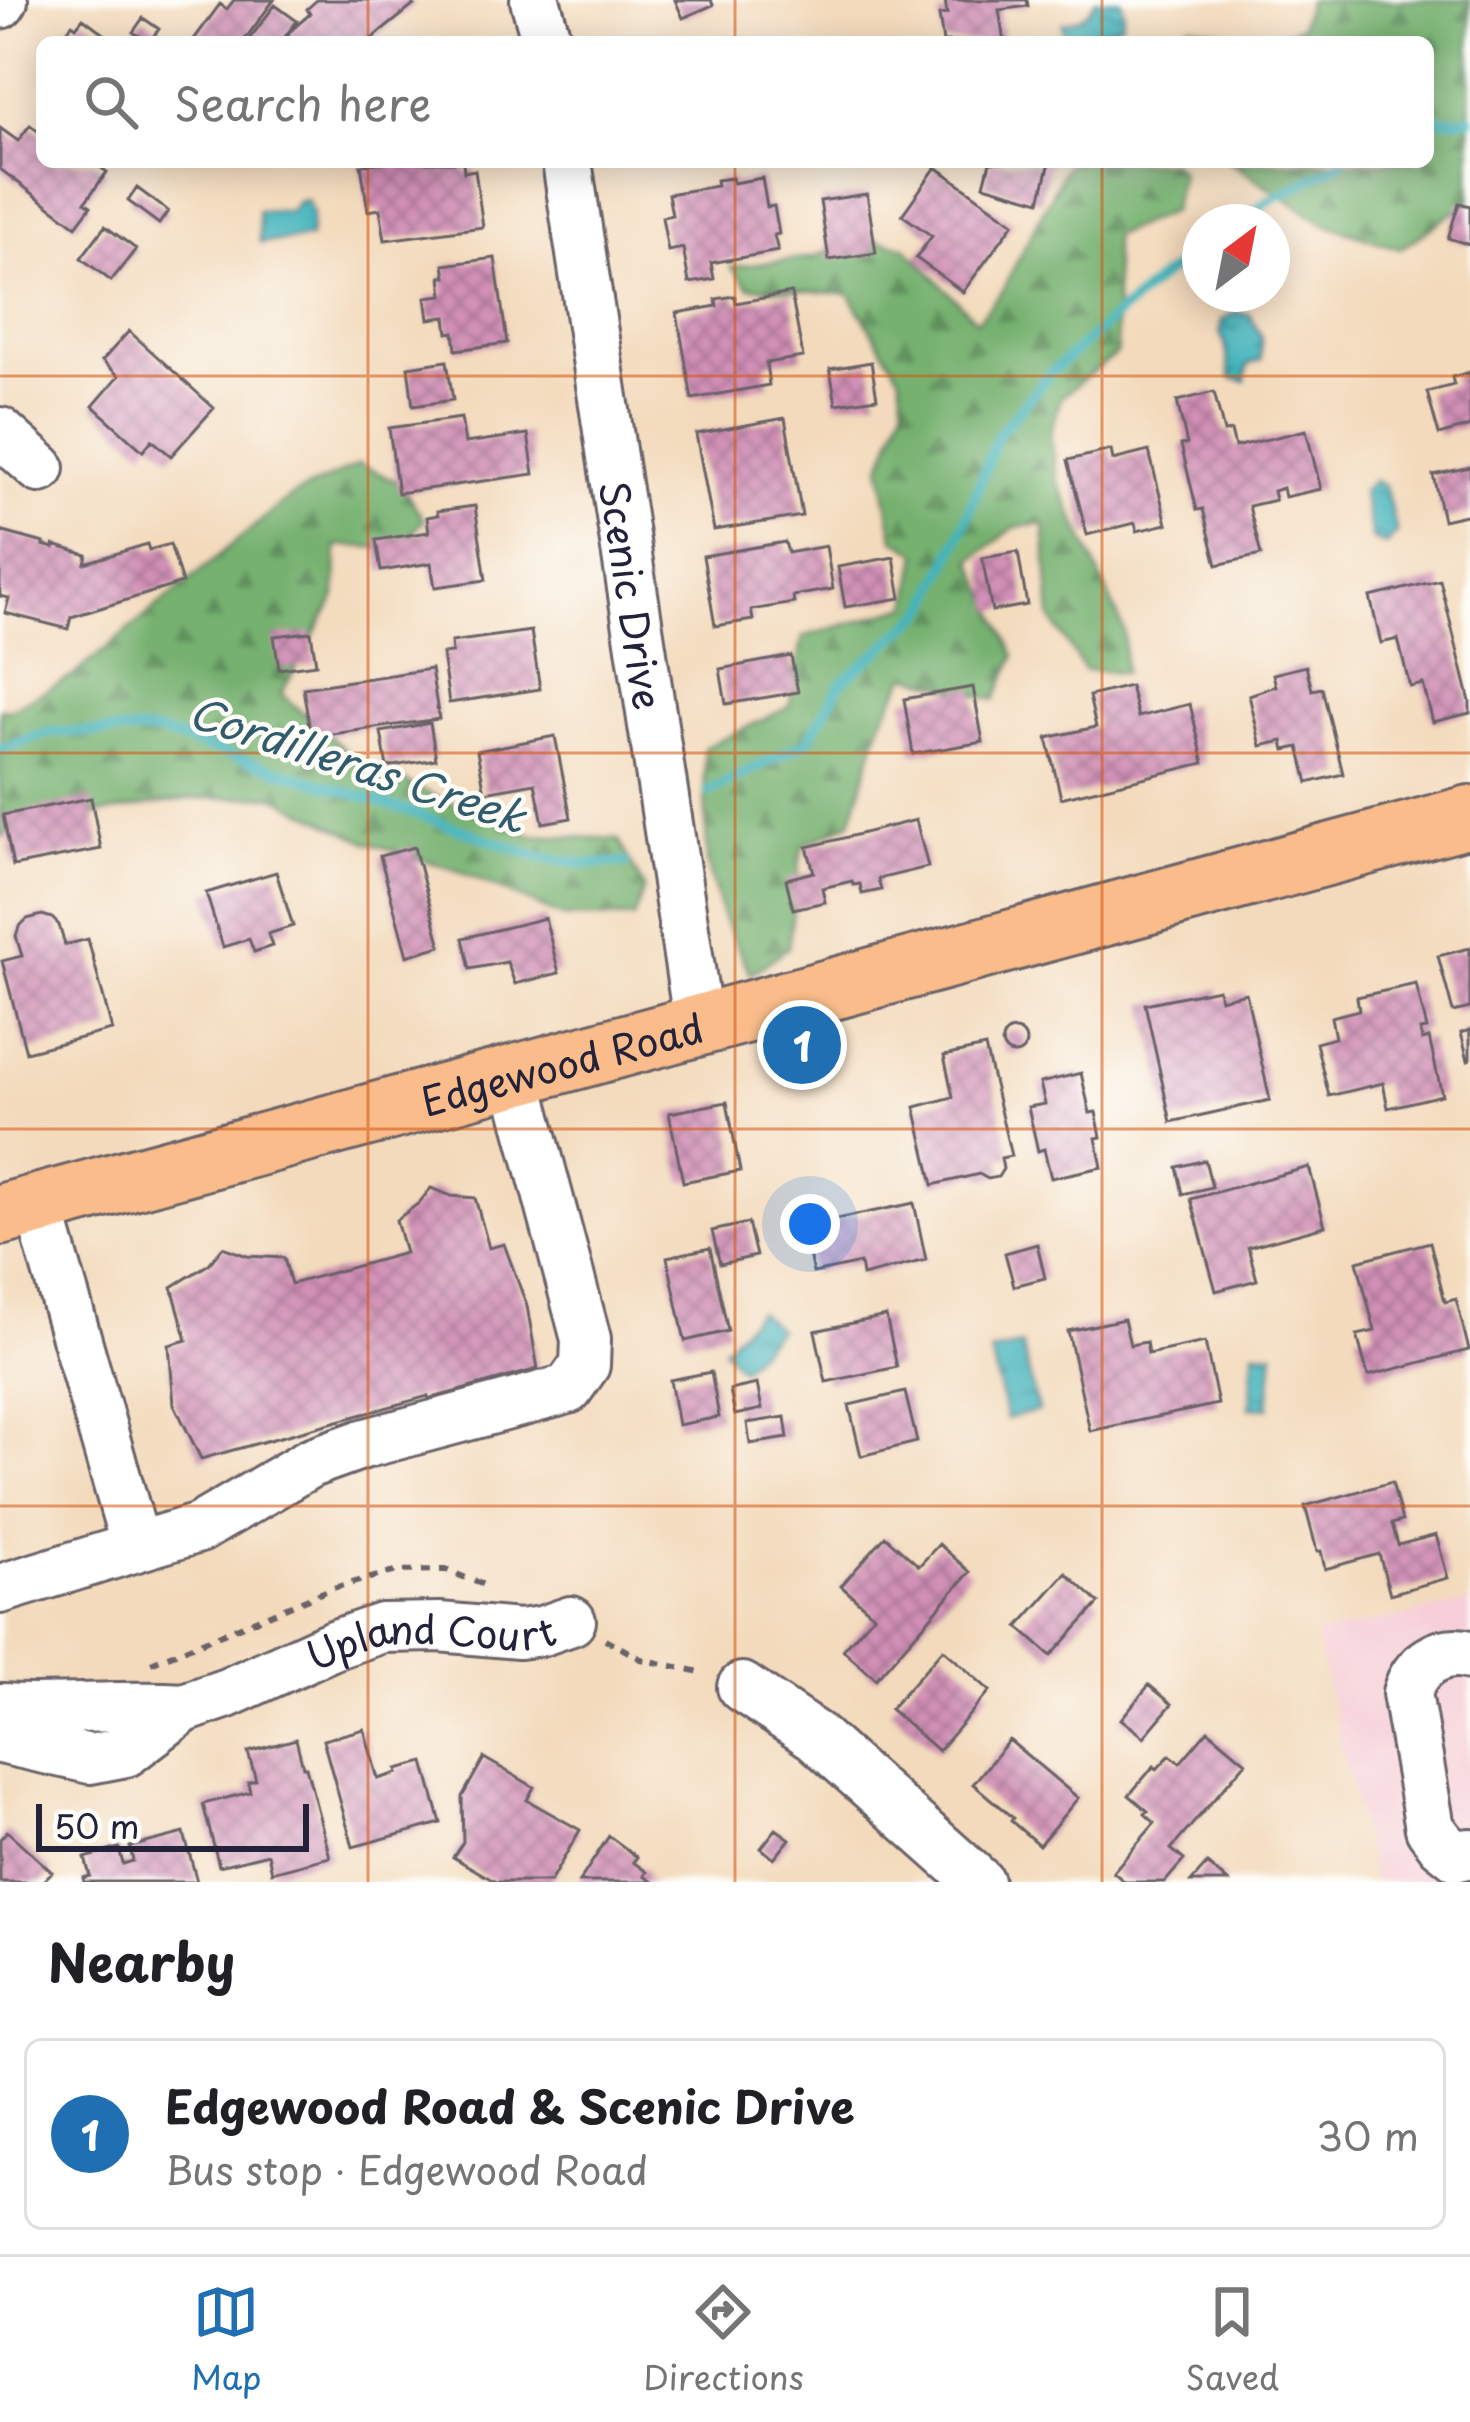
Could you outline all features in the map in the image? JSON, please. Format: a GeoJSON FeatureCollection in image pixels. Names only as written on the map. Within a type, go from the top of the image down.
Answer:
{"type":"FeatureCollection","features":[{"type":"Feature","properties":{"kind":"main road","name":"Edgewood Road"},"geometry":{"type":"LineString","coordinates":[[19,1209],[1470,817]]}},
{"type":"Feature","properties":{"kind":"street"},"geometry":{"type":"LineString","coordinates":[[536,0],[545,36]]}},
{"type":"Feature","properties":{"kind":"street","name":"Scenic Drive"},"geometry":{"type":"LineString","coordinates":[[567,168],[699,1027]]}},
{"type":"Feature","properties":{"kind":"street"},"geometry":{"type":"LineString","coordinates":[[0,432],[40,468]]}},
{"type":"Feature","properties":{"kind":"street"},"geometry":{"type":"LineString","coordinates":[[0,1588],[199,1528],[310,1462],[568,1389],[585,1365],[586,1339],[516,1076]]}},
{"type":"Feature","properties":{"kind":"street"},"geometry":{"type":"LineString","coordinates":[[19,1209],[136,1547]]}},
{"type":"Feature","properties":{"kind":"street","name":"Upland Court"},"geometry":{"type":"LineString","coordinates":[[0,1739],[90,1759],[126,1752],[184,1708],[382,1628],[519,1634],[571,1621]]}},
{"type":"Feature","properties":{"kind":"street"},"geometry":{"type":"LineString","coordinates":[[1470,1655],[1459,1652],[1430,1659],[1412,1675],[1407,1693],[1430,1828],[1457,1856],[1470,1853]]}},
{"type":"Feature","properties":{"kind":"street"},"geometry":{"type":"LineString","coordinates":[[742,1687],[815,1736],[979,1882]]}},
{"type":"Feature","properties":{"kind":"street","name":"Upland Court"},"geometry":{"type":"LineString","coordinates":[[0,1708],[184,1708]]}},
{"type":"Feature","properties":{"kind":"path","name":"Upland Court"},"geometry":{"type":"LineString","coordinates":[[571,1621],[641,1659],[685,1667],[742,1687]]}},
{"type":"Feature","properties":{"kind":"shaded area"},"geometry":{"type":"Polygon","coordinates":[[[1470,1602],[1470,1882],[1374,1882],[1315,1635],[1470,1602]]]}},
{"type":"Feature","properties":{"kind":"green space"},"geometry":{"type":"Polygon","coordinates":[[[1308,0],[1470,0],[1470,201],[1400,249],[1325,224],[1239,168],[1434,168],[1434,36],[1274,36],[1300,27],[1308,0]]]}},
{"type":"Feature","properties":{"kind":"green space"},"geometry":{"type":"Polygon","coordinates":[[[1190,25],[1244,36],[1180,36],[1190,25]]]}},
{"type":"Feature","properties":{"kind":"green space"},"geometry":{"type":"Polygon","coordinates":[[[1065,168],[1181,171],[1172,211],[1113,236],[1117,353],[1061,397],[1050,434],[1057,479],[1124,630],[1124,673],[1084,670],[1051,618],[1044,524],[1015,527],[972,560],[1015,656],[995,700],[907,675],[882,720],[851,822],[802,846],[788,948],[751,974],[723,919],[707,863],[704,748],[789,707],[803,637],[909,606],[918,553],[894,538],[881,468],[904,406],[900,376],[849,294],[749,287],[731,267],[814,257],[863,237],[904,246],[977,321],[1002,291],[1065,168]]]}},
{"type":"Feature","properties":{"kind":"green space"},"geometry":{"type":"Polygon","coordinates":[[[359,464],[400,483],[424,520],[398,549],[337,545],[336,596],[281,694],[353,757],[442,799],[532,835],[618,839],[644,888],[634,918],[563,917],[459,871],[367,842],[273,796],[188,799],[10,829],[0,838],[0,709],[8,710],[73,676],[290,497],[359,464]]]}},
{"type":"Feature","properties":{"kind":"water"},"geometry":{"type":"Polygon","coordinates":[[[1095,0],[1121,0],[1121,24],[1096,36],[1064,36],[1062,23],[1086,14],[1095,0]]]}},
{"type":"Feature","properties":{"kind":"water"},"geometry":{"type":"Polygon","coordinates":[[[307,200],[312,212],[310,238],[260,243],[258,211],[291,211],[297,201],[307,200]]]}},
{"type":"Feature","properties":{"kind":"water"},"geometry":{"type":"Polygon","coordinates":[[[1235,312],[1250,315],[1261,336],[1261,360],[1248,365],[1245,381],[1231,378],[1220,333],[1222,320],[1235,312]]]}},
{"type":"Feature","properties":{"kind":"water"},"geometry":{"type":"Polygon","coordinates":[[[1373,481],[1385,486],[1397,533],[1386,545],[1373,540],[1362,492],[1373,481]]]}},
{"type":"Feature","properties":{"kind":"water"},"geometry":{"type":"Polygon","coordinates":[[[758,1311],[778,1329],[741,1369],[723,1349],[758,1311]]]}},
{"type":"Feature","properties":{"kind":"water"},"geometry":{"type":"Polygon","coordinates":[[[1022,1346],[1038,1411],[1006,1419],[991,1352],[1022,1346]]]}},
{"type":"Feature","properties":{"kind":"water"},"geometry":{"type":"Polygon","coordinates":[[[1254,1351],[1274,1352],[1269,1408],[1250,1407],[1254,1351]]]}},
{"type":"Feature","properties":{"kind":"building"},"geometry":{"type":"Polygon","coordinates":[[[234,0],[274,0],[247,36],[196,36],[220,4],[227,9],[234,0]]]}},
{"type":"Feature","properties":{"kind":"building"},"geometry":{"type":"Polygon","coordinates":[[[317,0],[410,0],[414,5],[375,36],[289,36],[310,14],[307,9],[317,0]]]}},
{"type":"Feature","properties":{"kind":"building"},"geometry":{"type":"Polygon","coordinates":[[[675,0],[711,0],[713,5],[683,18],[675,0]]]}},
{"type":"Feature","properties":{"kind":"building"},"geometry":{"type":"Polygon","coordinates":[[[945,0],[1027,0],[1028,6],[999,10],[1003,36],[942,36],[939,15],[947,14],[945,0]]]}},
{"type":"Feature","properties":{"kind":"building"},"geometry":{"type":"Polygon","coordinates":[[[275,5],[297,21],[286,36],[252,36],[275,5]]]}},
{"type":"Feature","properties":{"kind":"building"},"geometry":{"type":"Polygon","coordinates":[[[83,18],[107,36],[63,36],[72,24],[76,27],[83,18]]]}},
{"type":"Feature","properties":{"kind":"building"},"geometry":{"type":"Polygon","coordinates":[[[143,18],[159,29],[154,36],[133,32],[143,18]]]}},
{"type":"Feature","properties":{"kind":"building"},"geometry":{"type":"Polygon","coordinates":[[[30,125],[36,130],[36,168],[101,168],[107,172],[85,202],[91,206],[76,226],[0,169],[0,128],[18,141],[30,125]]]}},
{"type":"Feature","properties":{"kind":"building"},"geometry":{"type":"Polygon","coordinates":[[[361,168],[464,168],[464,172],[475,170],[483,227],[385,240],[380,209],[368,211],[361,168]]]}},
{"type":"Feature","properties":{"kind":"building"},"geometry":{"type":"Polygon","coordinates":[[[937,168],[1014,223],[963,292],[916,258],[932,236],[902,215],[937,168]]]}},
{"type":"Feature","properties":{"kind":"building"},"geometry":{"type":"Polygon","coordinates":[[[988,168],[1048,168],[1040,201],[984,185],[988,168]]]}},
{"type":"Feature","properties":{"kind":"building"},"geometry":{"type":"Polygon","coordinates":[[[732,178],[733,183],[762,178],[767,207],[774,206],[778,251],[711,263],[714,279],[689,283],[683,248],[668,251],[662,217],[672,215],[668,194],[717,186],[716,180],[732,178]]]}},
{"type":"Feature","properties":{"kind":"building"},"geometry":{"type":"Polygon","coordinates":[[[137,188],[168,211],[159,224],[128,201],[137,188]]]}},
{"type":"Feature","properties":{"kind":"building"},"geometry":{"type":"Polygon","coordinates":[[[867,194],[876,253],[829,260],[820,201],[867,194]]]}},
{"type":"Feature","properties":{"kind":"building"},"geometry":{"type":"Polygon","coordinates":[[[1459,203],[1470,206],[1470,245],[1448,238],[1459,203]]]}},
{"type":"Feature","properties":{"kind":"building"},"geometry":{"type":"Polygon","coordinates":[[[105,226],[136,249],[111,281],[81,258],[105,226]]]}},
{"type":"Feature","properties":{"kind":"building"},"geometry":{"type":"Polygon","coordinates":[[[495,258],[507,343],[456,350],[446,317],[429,319],[426,297],[443,295],[444,265],[495,258]]]}},
{"type":"Feature","properties":{"kind":"building"},"geometry":{"type":"Polygon","coordinates":[[[791,293],[803,357],[766,363],[769,385],[692,399],[677,313],[717,306],[716,299],[735,296],[736,303],[791,293]]]}},
{"type":"Feature","properties":{"kind":"building"},"geometry":{"type":"Polygon","coordinates":[[[129,331],[214,408],[171,456],[152,440],[143,451],[93,406],[119,376],[102,361],[129,331]]]}},
{"type":"Feature","properties":{"kind":"building"},"geometry":{"type":"Polygon","coordinates":[[[447,361],[453,400],[413,406],[408,367],[447,361]]]}},
{"type":"Feature","properties":{"kind":"building"},"geometry":{"type":"Polygon","coordinates":[[[871,362],[877,398],[836,404],[830,369],[871,362]]]}},
{"type":"Feature","properties":{"kind":"building"},"geometry":{"type":"Polygon","coordinates":[[[1470,372],[1470,426],[1439,435],[1427,392],[1454,385],[1452,377],[1470,372]]]}},
{"type":"Feature","properties":{"kind":"building"},"geometry":{"type":"Polygon","coordinates":[[[1214,392],[1224,432],[1231,431],[1235,447],[1306,430],[1321,489],[1285,497],[1283,488],[1273,491],[1275,500],[1249,506],[1261,555],[1217,565],[1181,445],[1187,444],[1177,401],[1214,392]]]}},
{"type":"Feature","properties":{"kind":"building"},"geometry":{"type":"Polygon","coordinates":[[[461,418],[465,443],[528,434],[534,474],[398,493],[389,428],[461,418]]]}},
{"type":"Feature","properties":{"kind":"building"},"geometry":{"type":"Polygon","coordinates":[[[785,418],[802,516],[714,530],[696,434],[785,418]]]}},
{"type":"Feature","properties":{"kind":"building"},"geometry":{"type":"Polygon","coordinates":[[[1111,450],[1113,460],[1149,451],[1167,524],[1137,531],[1135,523],[1087,535],[1068,460],[1111,450]]]}},
{"type":"Feature","properties":{"kind":"building"},"geometry":{"type":"Polygon","coordinates":[[[1470,467],[1470,514],[1443,520],[1433,475],[1470,467]]]}},
{"type":"Feature","properties":{"kind":"building"},"geometry":{"type":"Polygon","coordinates":[[[475,506],[486,580],[435,587],[431,563],[381,571],[376,540],[429,532],[427,517],[438,515],[437,511],[475,506]]]}},
{"type":"Feature","properties":{"kind":"building"},"geometry":{"type":"Polygon","coordinates":[[[0,531],[87,555],[85,563],[147,544],[149,550],[170,544],[182,583],[71,617],[68,629],[5,613],[9,598],[0,596],[0,531]]]}},
{"type":"Feature","properties":{"kind":"building"},"geometry":{"type":"Polygon","coordinates":[[[785,542],[788,553],[826,546],[833,589],[793,596],[794,603],[751,610],[753,620],[715,626],[703,556],[785,542]]]}},
{"type":"Feature","properties":{"kind":"building"},"geometry":{"type":"Polygon","coordinates":[[[1018,552],[1027,605],[992,611],[982,558],[1018,552]]]}},
{"type":"Feature","properties":{"kind":"building"},"geometry":{"type":"Polygon","coordinates":[[[894,557],[901,598],[845,607],[838,567],[894,557]]]}},
{"type":"Feature","properties":{"kind":"building"},"geometry":{"type":"Polygon","coordinates":[[[1440,580],[1470,713],[1433,722],[1423,684],[1410,687],[1398,639],[1381,643],[1370,597],[1440,580]]]}},
{"type":"Feature","properties":{"kind":"building"},"geometry":{"type":"Polygon","coordinates":[[[531,631],[540,689],[449,703],[442,654],[452,653],[451,642],[531,631]]]}},
{"type":"Feature","properties":{"kind":"building"},"geometry":{"type":"Polygon","coordinates":[[[311,632],[316,664],[279,669],[274,636],[311,632]]]}},
{"type":"Feature","properties":{"kind":"building"},"geometry":{"type":"Polygon","coordinates":[[[791,656],[798,692],[726,704],[720,669],[791,656]]]}},
{"type":"Feature","properties":{"kind":"building"},"geometry":{"type":"Polygon","coordinates":[[[1306,666],[1312,690],[1322,688],[1343,774],[1308,783],[1299,747],[1285,750],[1283,741],[1261,746],[1249,695],[1276,686],[1273,674],[1306,666]]]}},
{"type":"Feature","properties":{"kind":"building"},"geometry":{"type":"Polygon","coordinates":[[[431,669],[439,719],[311,737],[303,688],[431,669]]]}},
{"type":"Feature","properties":{"kind":"building"},"geometry":{"type":"Polygon","coordinates":[[[1130,686],[1138,717],[1190,704],[1204,763],[1061,798],[1047,738],[1096,727],[1089,696],[1130,686]]]}},
{"type":"Feature","properties":{"kind":"building"},"geometry":{"type":"Polygon","coordinates":[[[973,687],[983,742],[913,754],[904,699],[973,687]]]}},
{"type":"Feature","properties":{"kind":"building"},"geometry":{"type":"Polygon","coordinates":[[[430,723],[436,759],[387,767],[381,732],[430,723]]]}},
{"type":"Feature","properties":{"kind":"building"},"geometry":{"type":"Polygon","coordinates":[[[555,736],[571,818],[543,823],[535,783],[485,792],[477,751],[555,736]]]}},
{"type":"Feature","properties":{"kind":"building"},"geometry":{"type":"Polygon","coordinates":[[[91,798],[101,849],[13,866],[3,815],[91,798]]]}},
{"type":"Feature","properties":{"kind":"building"},"geometry":{"type":"Polygon","coordinates":[[[916,820],[928,867],[878,879],[881,890],[862,894],[860,884],[852,881],[822,888],[825,902],[793,909],[786,879],[814,872],[807,847],[916,820]]]}},
{"type":"Feature","properties":{"kind":"building"},"geometry":{"type":"Polygon","coordinates":[[[414,847],[441,946],[407,956],[380,856],[414,847]]]}},
{"type":"Feature","properties":{"kind":"building"},"geometry":{"type":"Polygon","coordinates":[[[276,872],[293,926],[268,934],[272,946],[254,952],[249,939],[223,947],[206,893],[276,872]]]}},
{"type":"Feature","properties":{"kind":"building"},"geometry":{"type":"Polygon","coordinates":[[[42,915],[59,925],[65,945],[88,939],[112,1030],[26,1052],[2,961],[22,956],[16,936],[19,927],[42,915]]]}},
{"type":"Feature","properties":{"kind":"building"},"geometry":{"type":"Polygon","coordinates":[[[545,918],[559,973],[515,984],[507,962],[470,969],[463,938],[545,918]]]}},
{"type":"Feature","properties":{"kind":"building"},"geometry":{"type":"Polygon","coordinates":[[[1470,948],[1470,1008],[1453,1012],[1438,956],[1470,948]]]}},
{"type":"Feature","properties":{"kind":"building"},"geometry":{"type":"Polygon","coordinates":[[[1416,984],[1427,1029],[1420,1030],[1422,1040],[1429,1038],[1442,1095],[1388,1108],[1383,1083],[1329,1096],[1316,1043],[1335,1038],[1331,1017],[1359,1010],[1357,997],[1416,984]]]}},
{"type":"Feature","properties":{"kind":"building"},"geometry":{"type":"Polygon","coordinates":[[[1218,989],[1220,999],[1246,993],[1270,1100],[1171,1122],[1145,1004],[1218,989]]]}},
{"type":"Feature","properties":{"kind":"building"},"geometry":{"type":"Polygon","coordinates":[[[1014,1030],[1023,1033],[1023,1051],[1014,1054],[1005,1051],[1002,1042],[1005,1033],[1014,1030]]]}},
{"type":"Feature","properties":{"kind":"building"},"geometry":{"type":"Polygon","coordinates":[[[1470,1030],[1470,1059],[1468,1060],[1461,1033],[1470,1030]]]}},
{"type":"Feature","properties":{"kind":"building"},"geometry":{"type":"Polygon","coordinates":[[[985,1047],[1011,1156],[1001,1158],[1003,1169],[998,1177],[979,1174],[933,1185],[915,1107],[953,1097],[944,1056],[985,1047]]]}},
{"type":"Feature","properties":{"kind":"building"},"geometry":{"type":"Polygon","coordinates":[[[1081,1073],[1090,1113],[1096,1112],[1102,1167],[1051,1178],[1044,1149],[1038,1151],[1028,1107],[1045,1104],[1040,1083],[1081,1073]]]}},
{"type":"Feature","properties":{"kind":"building"},"geometry":{"type":"Polygon","coordinates":[[[727,1102],[740,1171],[683,1182],[669,1113],[727,1102]]]}},
{"type":"Feature","properties":{"kind":"building"},"geometry":{"type":"Polygon","coordinates":[[[1205,1160],[1212,1187],[1183,1194],[1177,1167],[1205,1160]]]}},
{"type":"Feature","properties":{"kind":"building"},"geometry":{"type":"Polygon","coordinates":[[[1309,1167],[1325,1226],[1248,1247],[1257,1280],[1216,1291],[1191,1199],[1309,1167]]]}},
{"type":"Feature","properties":{"kind":"building"},"geometry":{"type":"Polygon","coordinates":[[[431,1188],[475,1198],[489,1248],[504,1244],[527,1306],[538,1369],[201,1459],[174,1404],[169,1345],[187,1340],[172,1287],[209,1264],[223,1247],[247,1256],[284,1258],[291,1284],[405,1253],[396,1220],[431,1188]]]}},
{"type":"Feature","properties":{"kind":"building"},"geometry":{"type":"Polygon","coordinates":[[[914,1203],[926,1260],[862,1276],[860,1263],[813,1273],[803,1226],[914,1203]]]}},
{"type":"Feature","properties":{"kind":"building"},"geometry":{"type":"Polygon","coordinates":[[[748,1223],[756,1256],[720,1264],[712,1231],[748,1223]]]}},
{"type":"Feature","properties":{"kind":"building"},"geometry":{"type":"Polygon","coordinates":[[[1430,1242],[1445,1302],[1456,1299],[1469,1350],[1368,1376],[1357,1335],[1375,1331],[1357,1261],[1430,1242]]]}},
{"type":"Feature","properties":{"kind":"building"},"geometry":{"type":"Polygon","coordinates":[[[1037,1244],[1045,1278],[1014,1286],[1005,1253],[1037,1244]]]}},
{"type":"Feature","properties":{"kind":"building"},"geometry":{"type":"Polygon","coordinates":[[[710,1248],[728,1331],[685,1341],[667,1257],[710,1248]]]}},
{"type":"Feature","properties":{"kind":"building"},"geometry":{"type":"Polygon","coordinates":[[[886,1316],[897,1367],[826,1382],[815,1331],[886,1316]]]}},
{"type":"Feature","properties":{"kind":"building"},"geometry":{"type":"Polygon","coordinates":[[[1124,1319],[1130,1345],[1146,1342],[1148,1354],[1205,1342],[1218,1404],[1090,1431],[1068,1331],[1124,1319]]]}},
{"type":"Feature","properties":{"kind":"building"},"geometry":{"type":"Polygon","coordinates":[[[711,1372],[719,1417],[678,1425],[670,1380],[711,1372]]]}},
{"type":"Feature","properties":{"kind":"building"},"geometry":{"type":"Polygon","coordinates":[[[757,1384],[762,1409],[735,1415],[730,1390],[757,1384]]]}},
{"type":"Feature","properties":{"kind":"building"},"geometry":{"type":"Polygon","coordinates":[[[905,1392],[917,1442],[861,1456],[849,1405],[905,1392]]]}},
{"type":"Feature","properties":{"kind":"building"},"geometry":{"type":"Polygon","coordinates":[[[785,1417],[788,1438],[750,1444],[747,1423],[785,1417]]]}},
{"type":"Feature","properties":{"kind":"building"},"geometry":{"type":"Polygon","coordinates":[[[1392,1482],[1402,1521],[1392,1524],[1398,1545],[1436,1535],[1448,1578],[1390,1594],[1379,1554],[1325,1569],[1305,1506],[1392,1482]]]}},
{"type":"Feature","properties":{"kind":"building"},"geometry":{"type":"Polygon","coordinates":[[[885,1536],[919,1566],[939,1544],[970,1572],[876,1679],[843,1650],[874,1615],[841,1586],[885,1536]]]}},
{"type":"Feature","properties":{"kind":"building"},"geometry":{"type":"Polygon","coordinates":[[[1066,1573],[1099,1603],[1051,1656],[1018,1627],[1066,1573]]]}},
{"type":"Feature","properties":{"kind":"building"},"geometry":{"type":"Polygon","coordinates":[[[943,1649],[990,1691],[938,1751],[890,1709],[943,1649]]]}},
{"type":"Feature","properties":{"kind":"building"},"geometry":{"type":"Polygon","coordinates":[[[1149,1685],[1172,1704],[1144,1737],[1121,1719],[1149,1685]]]}},
{"type":"Feature","properties":{"kind":"building"},"geometry":{"type":"Polygon","coordinates":[[[364,1729],[378,1779],[424,1762],[441,1823],[353,1847],[323,1740],[364,1729]]]}},
{"type":"Feature","properties":{"kind":"building"},"geometry":{"type":"Polygon","coordinates":[[[1208,1730],[1246,1762],[1171,1849],[1184,1860],[1165,1882],[1125,1882],[1113,1872],[1155,1823],[1129,1795],[1170,1755],[1180,1763],[1208,1730]]]}},
{"type":"Feature","properties":{"kind":"building"},"geometry":{"type":"Polygon","coordinates":[[[296,1739],[330,1857],[272,1872],[268,1854],[219,1866],[203,1804],[250,1792],[248,1782],[256,1780],[248,1752],[296,1739]]]}},
{"type":"Feature","properties":{"kind":"building"},"geometry":{"type":"Polygon","coordinates":[[[1009,1740],[1078,1798],[1039,1845],[973,1784],[1009,1740]]]}},
{"type":"Feature","properties":{"kind":"building"},"geometry":{"type":"Polygon","coordinates":[[[484,1758],[534,1787],[527,1800],[580,1830],[550,1882],[496,1882],[453,1857],[463,1842],[462,1797],[484,1758]]]}},
{"type":"Feature","properties":{"kind":"building"},"geometry":{"type":"Polygon","coordinates":[[[776,1829],[790,1839],[774,1859],[761,1848],[776,1829]]]}},
{"type":"Feature","properties":{"kind":"building"},"geometry":{"type":"Polygon","coordinates":[[[7,1831],[52,1872],[42,1882],[0,1882],[0,1839],[7,1831]]]}},
{"type":"Feature","properties":{"kind":"building"},"geometry":{"type":"Polygon","coordinates":[[[184,1833],[197,1882],[84,1882],[90,1876],[85,1858],[119,1848],[123,1864],[133,1861],[130,1847],[184,1833]]]}},
{"type":"Feature","properties":{"kind":"building"},"geometry":{"type":"Polygon","coordinates":[[[609,1836],[637,1857],[633,1862],[653,1882],[579,1882],[609,1836]]]}},
{"type":"Feature","properties":{"kind":"building"},"geometry":{"type":"Polygon","coordinates":[[[1207,1864],[1228,1882],[1191,1882],[1207,1864]]]}},
{"type":"Feature","properties":{"kind":"waterway","name":"Cordilleras Creek"},"geometry":{"type":"LineString","coordinates":[[1434,120],[1470,119]]}},
{"type":"Feature","properties":{"kind":"waterway","name":"Cordilleras Creek"},"geometry":{"type":"LineString","coordinates":[[1264,204],[1331,168]]}},
{"type":"Feature","properties":{"kind":"waterway","name":"Cordilleras Creek"},"geometry":{"type":"LineString","coordinates":[[708,792],[808,741],[841,683],[926,611],[997,436],[1051,372],[1182,263]]}},
{"type":"Feature","properties":{"kind":"waterway","name":"Cordilleras Creek"},"geometry":{"type":"LineString","coordinates":[[0,749],[51,732],[158,732],[539,857],[583,864],[626,863]]}},
{"type":"Feature","properties":{"kind":"place","name":"Edgewood Road & Scenic Drive"},"geometry":{"type":"Point","coordinates":[802,1045]}}]}
